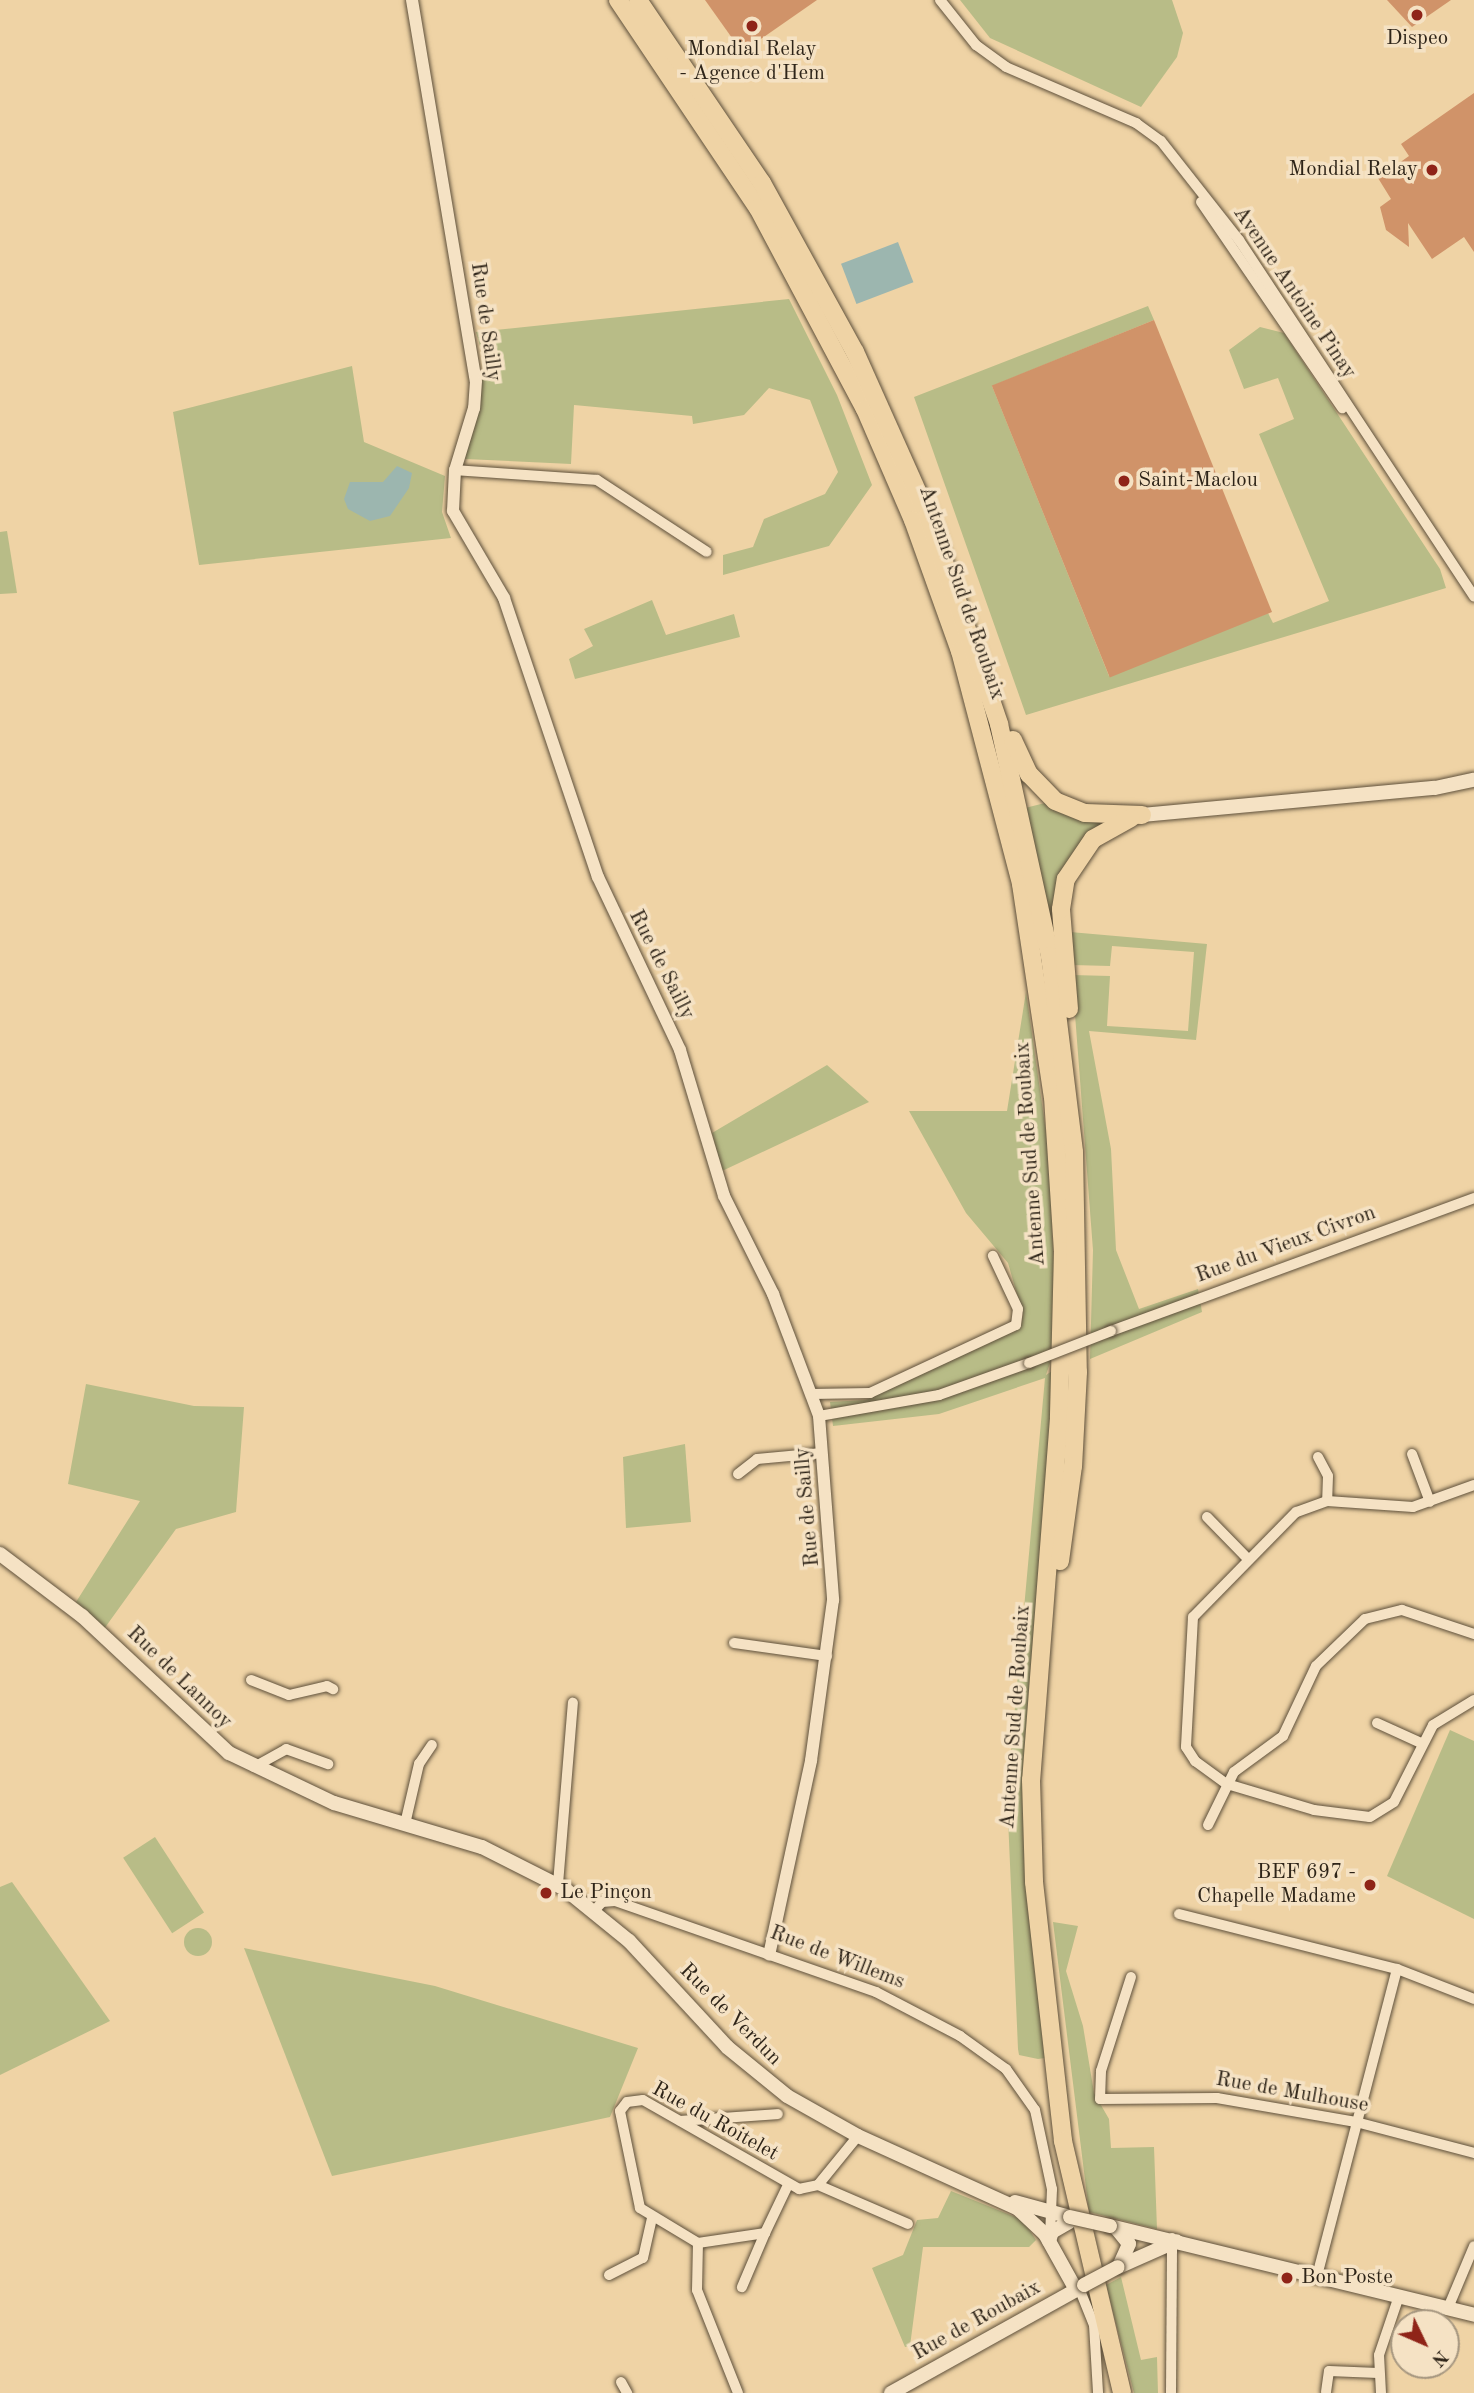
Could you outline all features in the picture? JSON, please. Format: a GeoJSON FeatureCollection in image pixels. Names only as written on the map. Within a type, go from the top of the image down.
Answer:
{"type":"FeatureCollection","features":[{"type":"Feature","properties":{"kind":"highway","name":"Antenne Sud de Roubaix"},"geometry":{"type":"LineString","coordinates":[[618,0],[758,208],[865,409],[916,528],[960,652],[1021,884],[1053,1097],[1063,1251],[1057,1451],[1032,1769],[1033,1869],[1045,2014],[1063,2141],[1122,2393]]}},
{"type":"Feature","properties":{"kind":"highway","name":"Antenne Sud de Roubaix"},"geometry":{"type":"LineString","coordinates":[[638,0],[734,139],[820,283],[898,443],[952,580],[999,724],[1027,839],[1069,1096],[1078,1223],[1078,1372],[1073,1466],[1042,1736],[1042,1895],[1069,2130],[1129,2393]]}},
{"type":"Feature","properties":{"kind":"highway"},"geometry":{"type":"LineString","coordinates":[[952,580],[975,619],[1018,756],[1033,780],[1077,811],[1142,815]]}},
{"type":"Feature","properties":{"kind":"highway"},"geometry":{"type":"LineString","coordinates":[[1069,1096],[1073,1055],[1063,888],[1072,864],[1093,839],[1142,815]]}},
{"type":"Feature","properties":{"kind":"main road"},"geometry":{"type":"LineString","coordinates":[[1142,815],[1435,788],[1474,780]]}},
{"type":"Feature","properties":{"kind":"main road","name":"Rue de Lannoy"},"geometry":{"type":"LineString","coordinates":[[0,1554],[93,1626],[207,1737],[254,1767],[317,1797],[385,1818]]}},
{"type":"Feature","properties":{"kind":"main road","name":"Rue de Verdun"},"geometry":{"type":"LineString","coordinates":[[385,1818],[482,1847],[558,1884],[594,1910],[757,2074],[858,2136],[1000,2197],[1049,2239]]}},
{"type":"Feature","properties":{"kind":"main road"},"geometry":{"type":"LineString","coordinates":[[1000,2197],[1074,2220],[1173,2240],[1474,2315]]}},
{"type":"Feature","properties":{"kind":"main road"},"geometry":{"type":"LineString","coordinates":[[1074,2220],[1049,2239],[1079,2288]]}},
{"type":"Feature","properties":{"kind":"main road"},"geometry":{"type":"LineString","coordinates":[[1110,2226],[1128,2240],[1118,2267]]}},
{"type":"Feature","properties":{"kind":"main road","name":"Rue de Roubaix"},"geometry":{"type":"LineString","coordinates":[[891,2393],[1079,2288],[1173,2240]]}},
{"type":"Feature","properties":{"kind":"street","name":"Rue de Sailly"},"geometry":{"type":"LineString","coordinates":[[412,0],[476,381],[474,408],[455,470],[456,521],[504,598],[598,877],[681,1050],[724,1196],[772,1294],[819,1416],[834,1589],[827,1656],[807,1781],[769,1955]]}},
{"type":"Feature","properties":{"kind":"street","name":"Avenue Antoine Pinay"},"geometry":{"type":"LineString","coordinates":[[940,0],[968,37],[996,61],[1143,127],[1188,178],[1282,303],[1363,434]]}},
{"type":"Feature","properties":{"kind":"street","name":"Avenue Antoine Pinay"},"geometry":{"type":"LineString","coordinates":[[1188,178],[1271,310],[1363,434],[1474,596]]}},
{"type":"Feature","properties":{"kind":"street"},"geometry":{"type":"LineString","coordinates":[[1271,310],[1282,303]]}},
{"type":"Feature","properties":{"kind":"street"},"geometry":{"type":"LineString","coordinates":[[455,470],[597,480],[707,552]]}},
{"type":"Feature","properties":{"kind":"street","name":"Rue du Vieux Civron"},"geometry":{"type":"LineString","coordinates":[[819,1416],[939,1395],[1474,1198]]}},
{"type":"Feature","properties":{"kind":"street"},"geometry":{"type":"LineString","coordinates":[[812,1394],[870,1393],[1016,1325],[1018,1308],[993,1256]]}},
{"type":"Feature","properties":{"kind":"street"},"geometry":{"type":"LineString","coordinates":[[738,1474],[757,1459],[822,1453]]}},
{"type":"Feature","properties":{"kind":"street"},"geometry":{"type":"LineString","coordinates":[[1412,1454],[1430,1502]]}},
{"type":"Feature","properties":{"kind":"street"},"geometry":{"type":"LineString","coordinates":[[1318,1457],[1328,1476],[1327,1501]]}},
{"type":"Feature","properties":{"kind":"street"},"geometry":{"type":"LineString","coordinates":[[1474,1485],[1430,1502],[1405,1507],[1327,1501],[1296,1512],[1202,1604],[1192,1623],[1186,1747],[1195,1761],[1227,1784],[1314,1810],[1370,1817],[1394,1802],[1421,1743],[1440,1717],[1474,1700]]}},
{"type":"Feature","properties":{"kind":"street"},"geometry":{"type":"LineString","coordinates":[[1208,1517],[1248,1559]]}},
{"type":"Feature","properties":{"kind":"street"},"geometry":{"type":"LineString","coordinates":[[1208,1825],[1227,1784],[1242,1764],[1283,1736],[1316,1665],[1371,1615],[1402,1610],[1474,1634]]}},
{"type":"Feature","properties":{"kind":"street"},"geometry":{"type":"LineString","coordinates":[[734,1643],[827,1656]]}},
{"type":"Feature","properties":{"kind":"street"},"geometry":{"type":"LineString","coordinates":[[251,1680],[289,1695],[327,1686],[333,1689]]}},
{"type":"Feature","properties":{"kind":"street"},"geometry":{"type":"LineString","coordinates":[[558,1884],[573,1703]]}},
{"type":"Feature","properties":{"kind":"street"},"geometry":{"type":"LineString","coordinates":[[1377,1723],[1421,1743]]}},
{"type":"Feature","properties":{"kind":"street"},"geometry":{"type":"LineString","coordinates":[[405,1824],[419,1765],[432,1745]]}},
{"type":"Feature","properties":{"kind":"street"},"geometry":{"type":"LineString","coordinates":[[254,1767],[286,1749],[328,1764]]}},
{"type":"Feature","properties":{"kind":"street","name":"Rue de Willems"},"geometry":{"type":"LineString","coordinates":[[594,1910],[602,1902],[615,1901],[888,1997],[960,2036],[1012,2073],[1035,2110],[1052,2213],[1049,2239]]}},
{"type":"Feature","properties":{"kind":"street"},"geometry":{"type":"LineString","coordinates":[[1178,1914],[1396,1969],[1474,1999]]}},
{"type":"Feature","properties":{"kind":"street"},"geometry":{"type":"LineString","coordinates":[[1317,2276],[1396,1969]]}},
{"type":"Feature","properties":{"kind":"street","name":"Rue de Mulhouse"},"geometry":{"type":"LineString","coordinates":[[1131,1977],[1099,2076],[1100,2099],[1217,2098],[1356,2122],[1474,2153]]}},
{"type":"Feature","properties":{"kind":"street","name":"Rue du Roitelet"},"geometry":{"type":"LineString","coordinates":[[652,2217],[637,2203],[621,2135],[620,2111],[632,2100],[643,2100],[788,2185],[818,2185],[908,2224]]}},
{"type":"Feature","properties":{"kind":"street"},"geometry":{"type":"LineString","coordinates":[[681,2121],[778,2114]]}},
{"type":"Feature","properties":{"kind":"street"},"geometry":{"type":"LineString","coordinates":[[818,2185],[858,2136]]}},
{"type":"Feature","properties":{"kind":"street"},"geometry":{"type":"LineString","coordinates":[[742,2287],[788,2185]]}},
{"type":"Feature","properties":{"kind":"street"},"geometry":{"type":"LineString","coordinates":[[609,2275],[643,2258],[652,2217],[698,2243],[765,2233]]}},
{"type":"Feature","properties":{"kind":"street"},"geometry":{"type":"LineString","coordinates":[[1171,2393],[1173,2240]]}},
{"type":"Feature","properties":{"kind":"street"},"geometry":{"type":"LineString","coordinates":[[698,2243],[697,2290],[738,2393]]}},
{"type":"Feature","properties":{"kind":"street"},"geometry":{"type":"LineString","coordinates":[[1448,2308],[1474,2246]]}},
{"type":"Feature","properties":{"kind":"street"},"geometry":{"type":"LineString","coordinates":[[1079,2288],[1094,2325],[1098,2393]]}},
{"type":"Feature","properties":{"kind":"street"},"geometry":{"type":"LineString","coordinates":[[1381,2393],[1378,2373],[1399,2296]]}},
{"type":"Feature","properties":{"kind":"street"},"geometry":{"type":"LineString","coordinates":[[1326,2392],[1329,2371],[1378,2373]]}},
{"type":"Feature","properties":{"kind":"green space"},"geometry":{"type":"Polygon","coordinates":[[[960,0],[1172,0],[1183,33],[1177,57],[1141,107],[990,38],[960,0]]]}},
{"type":"Feature","properties":{"kind":"green space"},"geometry":{"type":"Polygon","coordinates":[[[789,299],[837,395],[872,485],[829,546],[723,575],[723,555],[753,547],[764,519],[825,494],[838,472],[810,400],[769,388],[744,415],[693,424],[692,416],[574,405],[571,464],[465,459],[485,363],[476,332],[789,299]]]}},
{"type":"Feature","properties":{"kind":"green space"},"geometry":{"type":"Polygon","coordinates":[[[1148,306],[1154,320],[992,386],[1109,676],[1268,613],[1273,623],[1329,601],[1259,434],[1294,419],[1278,378],[1244,389],[1229,350],[1260,327],[1284,333],[1440,569],[1446,588],[1026,715],[914,397],[1148,306]]]}},
{"type":"Feature","properties":{"kind":"green space"},"geometry":{"type":"Polygon","coordinates":[[[352,366],[364,442],[445,476],[442,512],[451,538],[199,565],[173,412],[352,366]]]}},
{"type":"Feature","properties":{"kind":"green space"},"geometry":{"type":"Polygon","coordinates":[[[7,531],[17,593],[0,594],[0,532],[7,531]]]}},
{"type":"Feature","properties":{"kind":"green space"},"geometry":{"type":"Polygon","coordinates":[[[652,600],[666,635],[734,614],[740,637],[575,679],[569,659],[593,646],[584,629],[652,600]]]}},
{"type":"Feature","properties":{"kind":"green space"},"geometry":{"type":"Polygon","coordinates":[[[1045,803],[1105,820],[1106,825],[1087,838],[1053,932],[1025,808],[1045,803]]]}},
{"type":"Feature","properties":{"kind":"green space"},"geometry":{"type":"Polygon","coordinates":[[[1070,932],[1207,944],[1196,1040],[1089,1031],[1111,1149],[1116,1250],[1139,1309],[1198,1289],[1202,1312],[1090,1359],[1093,1250],[1072,975],[1110,976],[1107,1026],[1188,1031],[1194,952],[1112,946],[1110,966],[1072,965],[1070,932]]]}},
{"type":"Feature","properties":{"kind":"green space"},"geometry":{"type":"Polygon","coordinates":[[[1026,992],[1049,1153],[1057,1342],[1046,1375],[1055,1369],[1030,1889],[1045,2058],[1038,2059],[1019,2055],[1018,2049],[1007,1795],[1045,1378],[939,1414],[833,1426],[830,1402],[866,1400],[1019,1329],[1023,1315],[1008,1263],[966,1213],[909,1111],[1007,1111],[1026,992]]]}},
{"type":"Feature","properties":{"kind":"green space"},"geometry":{"type":"Polygon","coordinates":[[[827,1065],[869,1102],[722,1171],[712,1133],[827,1065]]]}},
{"type":"Feature","properties":{"kind":"green space"},"geometry":{"type":"Polygon","coordinates":[[[86,1384],[194,1406],[244,1407],[236,1512],[176,1529],[104,1629],[76,1602],[140,1501],[68,1484],[86,1384]]]}},
{"type":"Feature","properties":{"kind":"green space"},"geometry":{"type":"Polygon","coordinates":[[[685,1444],[691,1522],[626,1528],[623,1457],[685,1444]]]}},
{"type":"Feature","properties":{"kind":"green space"},"geometry":{"type":"Polygon","coordinates":[[[1450,1730],[1474,1741],[1474,1919],[1387,1876],[1450,1730]]]}},
{"type":"Feature","properties":{"kind":"green space"},"geometry":{"type":"Polygon","coordinates":[[[155,1837],[204,1912],[172,1933],[123,1858],[155,1837]]]}},
{"type":"Feature","properties":{"kind":"green space"},"geometry":{"type":"Polygon","coordinates":[[[12,1882],[110,2021],[0,2075],[0,1887],[12,1882]]]}},
{"type":"Feature","properties":{"kind":"green space"},"geometry":{"type":"Polygon","coordinates":[[[1053,1922],[1078,1926],[1066,1971],[1083,2026],[1094,2093],[1109,2119],[1111,2148],[1154,2147],[1157,2229],[1089,2212],[1053,1922]]]}},
{"type":"Feature","properties":{"kind":"green space"},"geometry":{"type":"Polygon","coordinates":[[[198,1928],[208,1932],[212,1942],[208,1952],[198,1956],[188,1952],[184,1942],[188,1932],[198,1928]]]}},
{"type":"Feature","properties":{"kind":"green space"},"geometry":{"type":"Polygon","coordinates":[[[244,1948],[435,1986],[638,2048],[610,2117],[332,2176],[244,1948]]]}},
{"type":"Feature","properties":{"kind":"green space"},"geometry":{"type":"Polygon","coordinates":[[[951,2191],[1023,2220],[1036,2240],[1029,2247],[923,2247],[910,2346],[905,2347],[872,2268],[903,2255],[917,2220],[938,2218],[951,2191]]]}},
{"type":"Feature","properties":{"kind":"green space"},"geometry":{"type":"Polygon","coordinates":[[[1121,2277],[1141,2360],[1157,2357],[1158,2393],[1134,2393],[1106,2285],[1121,2277]]]}},
{"type":"Feature","properties":{"kind":"water"},"geometry":{"type":"Polygon","coordinates":[[[898,242],[913,282],[856,304],[841,264],[898,242]]]}},
{"type":"Feature","properties":{"kind":"water"},"geometry":{"type":"Polygon","coordinates":[[[397,466],[412,473],[409,488],[390,516],[370,521],[348,509],[344,499],[350,482],[383,482],[397,466]]]}},
{"type":"Feature","properties":{"kind":"building","name":"Mondial Relay - Agence d'Hem"},"geometry":{"type":"Polygon","coordinates":[[[705,0],[817,0],[742,52],[705,0]]]}},
{"type":"Feature","properties":{"kind":"building","name":"Dispeo"},"geometry":{"type":"Polygon","coordinates":[[[1387,0],[1451,0],[1412,27],[1387,0]]]}},
{"type":"Feature","properties":{"kind":"building","name":"Mondial Relay"},"geometry":{"type":"Polygon","coordinates":[[[1474,93],[1474,252],[1464,237],[1432,259],[1408,223],[1409,247],[1386,230],[1380,207],[1391,199],[1378,178],[1409,156],[1401,144],[1474,93]]]}},
{"type":"Feature","properties":{"kind":"building","name":"Saint-Maclou"},"geometry":{"type":"Polygon","coordinates":[[[1154,320],[1272,612],[1110,678],[992,386],[1154,320]]]}},
{"type":"Feature","properties":{"kind":"place","name":"Dispeo"},"geometry":{"type":"Point","coordinates":[1417,15]}},
{"type":"Feature","properties":{"kind":"place","name":"Mondial Relay - Agence d'Hem"},"geometry":{"type":"Point","coordinates":[752,26]}},
{"type":"Feature","properties":{"kind":"place","name":"Mondial Relay"},"geometry":{"type":"Point","coordinates":[1432,170]}},
{"type":"Feature","properties":{"kind":"place","name":"Saint-Maclou"},"geometry":{"type":"Point","coordinates":[1124,481]}},
{"type":"Feature","properties":{"kind":"place","name":"BEF 697 - Chapelle Madame"},"geometry":{"type":"Point","coordinates":[1370,1885]}},
{"type":"Feature","properties":{"kind":"place","name":"Le Pinçon"},"geometry":{"type":"Point","coordinates":[546,1893]}},
{"type":"Feature","properties":{"kind":"place","name":"Bon Poste"},"geometry":{"type":"Point","coordinates":[1287,2278]}}]}
